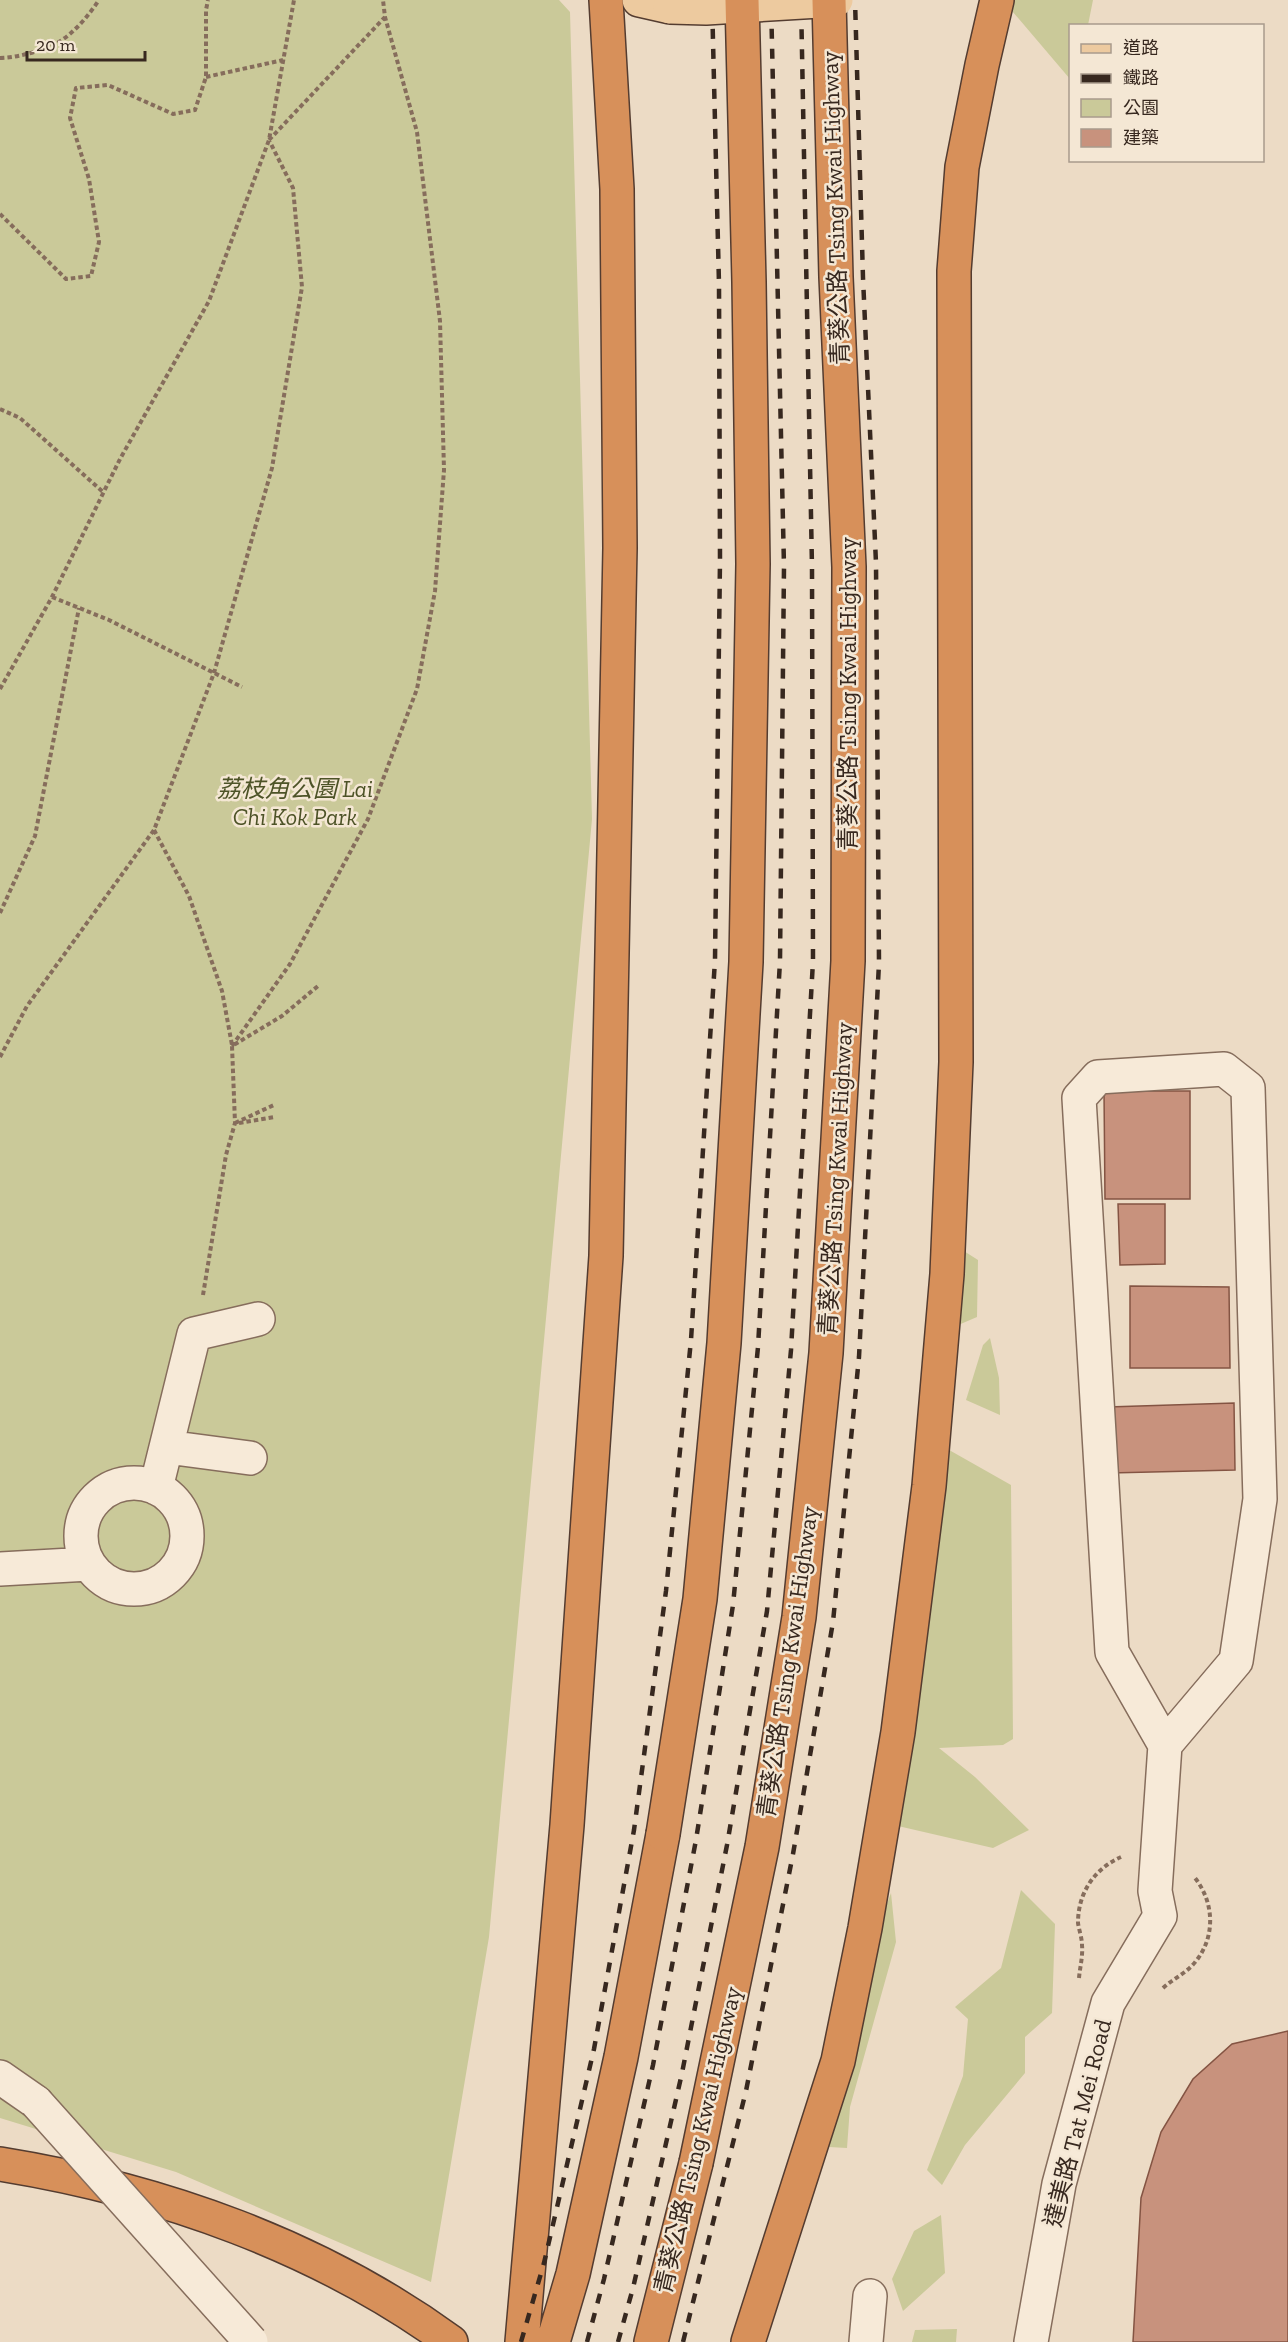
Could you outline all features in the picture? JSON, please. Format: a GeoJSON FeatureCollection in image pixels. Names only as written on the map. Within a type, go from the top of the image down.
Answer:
{"type":"FeatureCollection","features":[{"type":"Feature","properties":{"kind":"highway"},"geometry":{"type":"LineString","coordinates":[[522,2342],[567,1825],[606,1256],[620,548],[617,189],[606,0]]}},
{"type":"Feature","properties":{"kind":"highway"},"geometry":{"type":"LineString","coordinates":[[553,2342],[573,2274],[621,2057],[657,1868],[700,1599],[724,1343],[746,962],[753,576],[742,0]]}},
{"type":"Feature","properties":{"kind":"highway","name":"青葵公路 Tsing Kwai Highway"},"geometry":{"type":"LineString","coordinates":[[651,2342],[696,2163],[762,1847],[799,1617],[826,1353],[848,961],[849,567],[836,277],[829,0]]}},
{"type":"Feature","properties":{"kind":"highway"},"geometry":{"type":"LineString","coordinates":[[748,2342],[838,2061],[866,1928],[898,1732],[929,1486],[947,1274],[956,1062],[954,271],[962,167],[997,0]]}},
{"type":"Feature","properties":{"kind":"highway"},"geometry":{"type":"LineString","coordinates":[[0,2164],[83,2179],[204,2215],[256,2234],[370,2290],[451,2342]]}},
{"type":"Feature","properties":{"kind":"main road"},"geometry":{"type":"LineString","coordinates":[[654,4],[705,9],[836,0]]}},
{"type":"Feature","properties":{"kind":"street"},"geometry":{"type":"LineString","coordinates":[[1224,1069],[1248,1088],[1260,1499],[1236,1661],[1165,1745],[1112,1652],[1079,1098],[1098,1077],[1224,1069]]}},
{"type":"Feature","properties":{"kind":"street"},"geometry":{"type":"LineString","coordinates":[[156,1488],[194,1334],[258,1319]]}},
{"type":"Feature","properties":{"kind":"street"},"geometry":{"type":"LineString","coordinates":[[167,1447],[250,1458]]}},
{"type":"Feature","properties":{"kind":"street"},"geometry":{"type":"LineString","coordinates":[[123,1484],[145,1484],[156,1488],[177,1504],[187,1528],[184,1554],[171,1575],[156,1585],[142,1589],[128,1589],[114,1585],[100,1577],[89,1564],[82,1546],[84,1520],[97,1498],[112,1488],[123,1484]]}},
{"type":"Feature","properties":{"kind":"street"},"geometry":{"type":"LineString","coordinates":[[0,1569],[89,1564]]}},
{"type":"Feature","properties":{"kind":"street","name":"達美路 Tat Mei Road"},"geometry":{"type":"LineString","coordinates":[[1031,2342],[1059,2184],[1108,2003],[1160,1916],[1155,1882],[1165,1745]]}},
{"type":"Feature","properties":{"kind":"street"},"geometry":{"type":"LineString","coordinates":[[0,2077],[36,2102],[250,2342]]}},
{"type":"Feature","properties":{"kind":"street"},"geometry":{"type":"LineString","coordinates":[[866,2342],[870,2296]]}},
{"type":"Feature","properties":{"kind":"path"},"geometry":{"type":"LineString","coordinates":[[0,58],[14,58],[59,42],[89,14],[99,0]]}},
{"type":"Feature","properties":{"kind":"path"},"geometry":{"type":"LineString","coordinates":[[0,214],[66,279],[91,276],[99,242],[89,179],[70,118],[76,88],[108,85],[173,114],[195,110],[206,77],[208,0]]}},
{"type":"Feature","properties":{"kind":"path"},"geometry":{"type":"LineString","coordinates":[[0,689],[52,597],[103,492],[208,301],[269,140],[294,0]]}},
{"type":"Feature","properties":{"kind":"path"},"geometry":{"type":"LineString","coordinates":[[232,1046],[290,964],[368,819],[417,688],[435,591],[444,470],[440,321],[417,132],[385,17],[383,0]]}},
{"type":"Feature","properties":{"kind":"path"},"geometry":{"type":"LineString","coordinates":[[269,140],[385,17]]}},
{"type":"Feature","properties":{"kind":"path"},"geometry":{"type":"LineString","coordinates":[[206,77],[283,60]]}},
{"type":"Feature","properties":{"kind":"path"},"geometry":{"type":"LineString","coordinates":[[0,1057],[27,1006],[154,830],[214,673],[272,468],[302,287],[293,188],[269,140]]}},
{"type":"Feature","properties":{"kind":"path"},"geometry":{"type":"LineString","coordinates":[[0,409],[20,418],[103,492]]}},
{"type":"Feature","properties":{"kind":"path"},"geometry":{"type":"LineString","coordinates":[[52,597],[109,620],[242,687]]}},
{"type":"Feature","properties":{"kind":"path"},"geometry":{"type":"LineString","coordinates":[[0,913],[35,836],[79,608]]}},
{"type":"Feature","properties":{"kind":"path"},"geometry":{"type":"LineString","coordinates":[[154,830],[189,896],[222,991],[232,1046],[235,1123],[226,1155],[220,1201],[194,1334]]}},
{"type":"Feature","properties":{"kind":"path"},"geometry":{"type":"LineString","coordinates":[[232,1046],[282,1016],[318,986]]}},
{"type":"Feature","properties":{"kind":"path"},"geometry":{"type":"LineString","coordinates":[[235,1123],[273,1105]]}},
{"type":"Feature","properties":{"kind":"path"},"geometry":{"type":"LineString","coordinates":[[235,1123],[275,1118]]}},
{"type":"Feature","properties":{"kind":"green space","name":"荔枝角公園 Lai Chi Kok Park"},"geometry":{"type":"Polygon","coordinates":[[[0,0],[559,0],[570,12],[592,819],[489,1937],[431,2282],[176,2172],[0,2118],[0,0]]]}},
{"type":"Feature","properties":{"kind":"green space"},"geometry":{"type":"Polygon","coordinates":[[[1010,0],[1093,0],[1088,24],[1069,24],[1069,78],[1007,5],[1010,0]]]}},
{"type":"Feature","properties":{"kind":"green space"},"geometry":{"type":"Polygon","coordinates":[[[956,1246],[978,1260],[977,1317],[949,1329],[956,1246]]]}},
{"type":"Feature","properties":{"kind":"green space"},"geometry":{"type":"Polygon","coordinates":[[[990,1338],[999,1378],[1000,1415],[966,1400],[983,1345],[990,1338]]]}},
{"type":"Feature","properties":{"kind":"green space"},"geometry":{"type":"Polygon","coordinates":[[[935,1442],[1011,1485],[1013,1739],[1003,1745],[939,1748],[975,1777],[1029,1830],[993,1848],[898,1826],[935,1442]]]}},
{"type":"Feature","properties":{"kind":"green space"},"geometry":{"type":"Polygon","coordinates":[[[1021,1890],[1055,1924],[1052,2013],[1025,2037],[1025,2073],[965,2145],[942,2185],[927,2170],[963,2076],[968,2019],[955,2007],[1001,1968],[1021,1890]]]}},
{"type":"Feature","properties":{"kind":"green space"},"geometry":{"type":"Polygon","coordinates":[[[891,1893],[896,1942],[850,2107],[847,2148],[829,2147],[843,2023],[891,1893]]]}},
{"type":"Feature","properties":{"kind":"green space"},"geometry":{"type":"Polygon","coordinates":[[[941,2215],[945,2273],[903,2311],[892,2279],[914,2231],[941,2215]]]}},
{"type":"Feature","properties":{"kind":"green space"},"geometry":{"type":"Polygon","coordinates":[[[957,2329],[956,2342],[912,2342],[915,2330],[957,2329]]]}},
{"type":"Feature","properties":{"kind":"building"},"geometry":{"type":"Polygon","coordinates":[[[1104,1091],[1190,1091],[1190,1199],[1105,1199],[1104,1091]]]}},
{"type":"Feature","properties":{"kind":"building"},"geometry":{"type":"Polygon","coordinates":[[[1118,1204],[1165,1204],[1165,1264],[1120,1265],[1118,1204]]]}},
{"type":"Feature","properties":{"kind":"building"},"geometry":{"type":"Polygon","coordinates":[[[1130,1286],[1229,1287],[1230,1368],[1130,1368],[1130,1286]]]}},
{"type":"Feature","properties":{"kind":"building"},"geometry":{"type":"Polygon","coordinates":[[[1234,1403],[1235,1470],[1110,1473],[1108,1407],[1234,1403]]]}},
{"type":"Feature","properties":{"kind":"building"},"geometry":{"type":"Polygon","coordinates":[[[1288,2031],[1288,2342],[1133,2342],[1141,2198],[1161,2132],[1193,2079],[1232,2044],[1288,2031]]]}},
{"type":"Feature","properties":{"kind":"railway"},"geometry":{"type":"LineString","coordinates":[[521,2342],[544,2263],[594,2049],[634,1830],[666,1591],[691,1340],[715,960],[720,560],[719,284],[712,0]]}},
{"type":"Feature","properties":{"kind":"railway"},"geometry":{"type":"LineString","coordinates":[[587,2342],[604,2279],[653,2065],[696,1840],[733,1605],[758,1347],[780,961],[784,566],[771,0]]}},
{"type":"Feature","properties":{"kind":"railway"},"geometry":{"type":"LineString","coordinates":[[618,2342],[633,2288],[682,2073],[727,1845],[767,1611],[791,1350],[813,961],[812,567],[801,0]]}},
{"type":"Feature","properties":{"kind":"railway"},"geometry":{"type":"LineString","coordinates":[[683,2342],[746,2091],[793,1854],[833,1622],[859,1357],[879,963],[876,563],[863,278],[855,0]]}}]}
